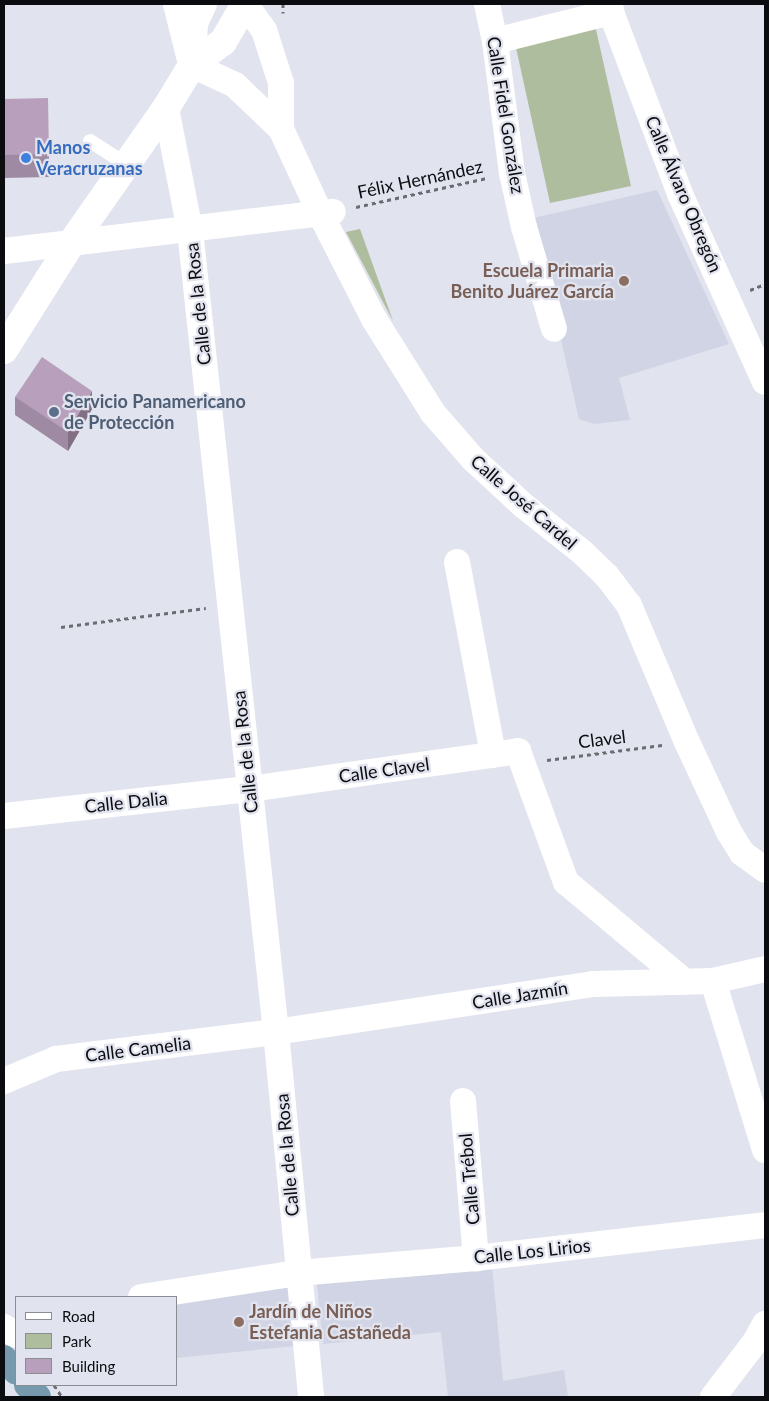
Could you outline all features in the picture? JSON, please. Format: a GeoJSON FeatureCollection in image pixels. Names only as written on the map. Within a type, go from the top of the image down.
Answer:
{"type":"FeatureCollection","features":[{"type":"Feature","properties":{"kind":"main road"},"geometry":{"type":"LineString","coordinates":[[177,4],[192,65]]}},
{"type":"Feature","properties":{"kind":"main road"},"geometry":{"type":"LineString","coordinates":[[192,65],[194,23],[202,4]]}},
{"type":"Feature","properties":{"kind":"main road"},"geometry":{"type":"LineString","coordinates":[[4,350],[70,244],[166,108],[192,65],[222,42],[245,4]]}},
{"type":"Feature","properties":{"kind":"street","name":"Calle José Cardel"},"geometry":{"type":"LineString","coordinates":[[245,4],[264,30],[282,83],[281,129]]}},
{"type":"Feature","properties":{"kind":"street","name":"Calle Fidel González"},"geometry":{"type":"LineString","coordinates":[[487,4],[495,41],[512,173],[524,227],[554,329]]}},
{"type":"Feature","properties":{"kind":"street"},"geometry":{"type":"LineString","coordinates":[[495,41],[610,8]]}},
{"type":"Feature","properties":{"kind":"street","name":"Calle Álvaro Obregón"},"geometry":{"type":"LineString","coordinates":[[610,8],[680,194],[765,382]]}},
{"type":"Feature","properties":{"kind":"street","name":"Calle José Cardel"},"geometry":{"type":"LineString","coordinates":[[192,65],[235,85],[281,129],[327,212],[374,319],[432,413],[473,459],[595,564],[629,605],[687,742],[729,832],[742,853],[765,870]]}},
{"type":"Feature","properties":{"kind":"street","name":"Calle de la Rosa"},"geometry":{"type":"LineString","coordinates":[[166,108],[190,230],[276,1032],[311,1397]]}},
{"type":"Feature","properties":{"kind":"street"},"geometry":{"type":"LineString","coordinates":[[4,251],[327,212]]}},
{"type":"Feature","properties":{"kind":"street"},"geometry":{"type":"LineString","coordinates":[[457,562],[511,756],[566,882],[686,982]]}},
{"type":"Feature","properties":{"kind":"street","name":"Calle Clavel"},"geometry":{"type":"LineString","coordinates":[[249,789],[511,756]]}},
{"type":"Feature","properties":{"kind":"street","name":"Calle Dalia"},"geometry":{"type":"LineString","coordinates":[[4,816],[249,789]]}},
{"type":"Feature","properties":{"kind":"street","name":"Calle Jazmín"},"geometry":{"type":"LineString","coordinates":[[276,1032],[593,984],[713,980],[765,969]]}},
{"type":"Feature","properties":{"kind":"street"},"geometry":{"type":"LineString","coordinates":[[713,980],[765,1150]]}},
{"type":"Feature","properties":{"kind":"street","name":"Calle Camelia"},"geometry":{"type":"LineString","coordinates":[[4,1081],[56,1058],[276,1032]]}},
{"type":"Feature","properties":{"kind":"street","name":"Calle Trébol"},"geometry":{"type":"LineString","coordinates":[[463,1101],[476,1258]]}},
{"type":"Feature","properties":{"kind":"street","name":"Calle Los Lirios"},"geometry":{"type":"LineString","coordinates":[[148,1296],[298,1273],[476,1258],[765,1225]]}},
{"type":"Feature","properties":{"kind":"street"},"geometry":{"type":"LineString","coordinates":[[713,1397],[755,1342],[765,1324]]}},
{"type":"Feature","properties":{"kind":"lane"},"geometry":{"type":"LineString","coordinates":[[90,141],[126,164]]}},
{"type":"Feature","properties":{"kind":"path","name":"Félix Hernández"},"geometry":{"type":"LineString","coordinates":[[327,212],[512,173]]}},
{"type":"Feature","properties":{"kind":"path"},"geometry":{"type":"LineString","coordinates":[[61,627],[230,605]]}},
{"type":"Feature","properties":{"kind":"path","name":"Clavel"},"geometry":{"type":"LineString","coordinates":[[511,756],[687,742]]}},
{"type":"Feature","properties":{"kind":"path"},"geometry":{"type":"LineString","coordinates":[[55,1386],[62,1397]]}},
{"type":"Feature","properties":{"kind":"shaded area","name":"Escuela Primaria Benito Juárez García"},"geometry":{"type":"Polygon","coordinates":[[[657,190],[729,344],[619,378],[630,420],[594,424],[579,419],[533,218],[657,190]]]}},
{"type":"Feature","properties":{"kind":"shaded area"},"geometry":{"type":"Polygon","coordinates":[[[492,1265],[503,1381],[564,1370],[568,1397],[448,1397],[441,1332],[323,1344],[317,1284],[492,1265]]]}},
{"type":"Feature","properties":{"kind":"shaded area","name":"Jardín de Niños Estefania Castañeda"},"geometry":{"type":"Polygon","coordinates":[[[297,1287],[304,1345],[178,1358],[178,1299],[297,1287]]]}},
{"type":"Feature","properties":{"kind":"green space"},"geometry":{"type":"Polygon","coordinates":[[[595,25],[631,186],[550,203],[515,43],[595,25]]]}},
{"type":"Feature","properties":{"kind":"green space"},"geometry":{"type":"Polygon","coordinates":[[[360,229],[393,321],[346,232],[360,229]]]}},
{"type":"Feature","properties":{"kind":"building"},"geometry":{"type":"Polygon","coordinates":[[[48,98],[49,154],[4,155],[4,99],[48,98]]]}},
{"type":"Feature","properties":{"kind":"building"},"geometry":{"type":"Polygon","coordinates":[[[42,357],[92,391],[68,432],[15,397],[42,357]]]}},
{"type":"Feature","properties":{"kind":"waterway"},"geometry":{"type":"LineString","coordinates":[[4,1358],[15,1371]]}},
{"type":"Feature","properties":{"kind":"waterway"},"geometry":{"type":"LineString","coordinates":[[28,1386],[38,1397]]}},
{"type":"Feature","properties":{"kind":"place","name":"Manos Veracruzanas"},"geometry":{"type":"Point","coordinates":[26,158]}},
{"type":"Feature","properties":{"kind":"place","name":"Escuela Primaria Benito Juárez García"},"geometry":{"type":"Point","coordinates":[624,281]}},
{"type":"Feature","properties":{"kind":"place","name":"Servicio Panamericano de Protección"},"geometry":{"type":"Point","coordinates":[54,412]}},
{"type":"Feature","properties":{"kind":"place","name":"Jardín de Niños Estefania Castañeda"},"geometry":{"type":"Point","coordinates":[239,1322]}}]}
